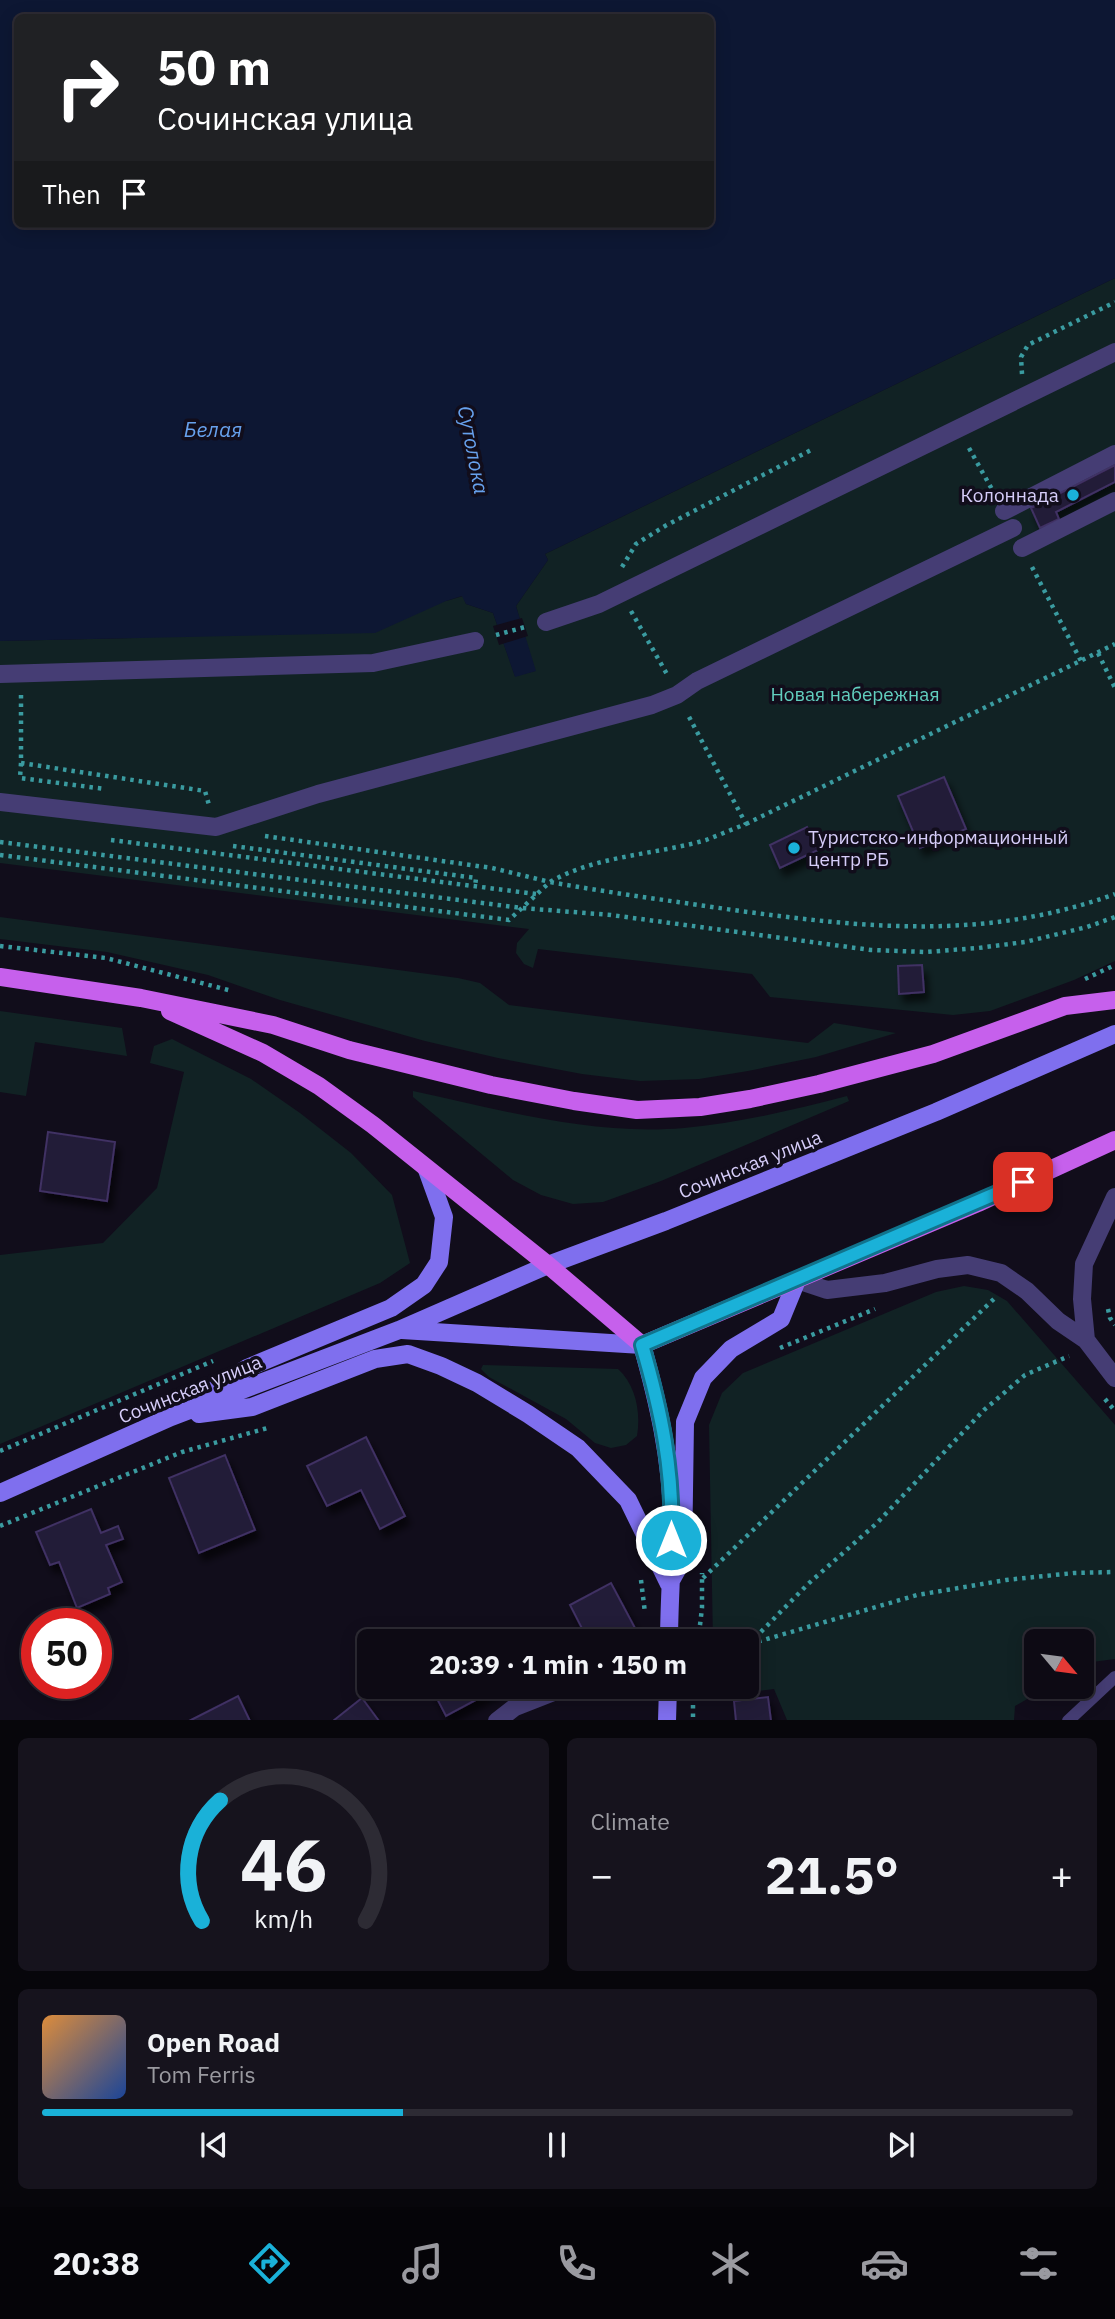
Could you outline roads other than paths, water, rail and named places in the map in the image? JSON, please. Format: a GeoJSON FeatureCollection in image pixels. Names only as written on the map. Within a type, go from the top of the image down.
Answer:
{"type":"FeatureCollection","features":[{"type":"Feature","properties":{"kind":"main road"},"geometry":{"type":"LineString","coordinates":[[0,978],[141,998],[273,1025],[348,1050],[491,1085],[638,1110],[700,1107],[819,1084],[933,1054],[1065,1006],[1115,1000]]}},
{"type":"Feature","properties":{"kind":"main road"},"geometry":{"type":"LineString","coordinates":[[141,998],[263,1053],[319,1086],[373,1125],[548,1265],[642,1345],[662,1415],[669,1472],[672,1519],[669,1629]]}},
{"type":"Feature","properties":{"kind":"main road","name":"Сочинская улица"},"geometry":{"type":"LineString","coordinates":[[0,1493],[171,1417],[399,1330],[548,1265],[666,1221],[936,1112],[1115,1034]]}},
{"type":"Feature","properties":{"kind":"main road","name":"Сочинская улица"},"geometry":{"type":"LineString","coordinates":[[399,1330],[642,1345],[978,1203],[1115,1140]]}},
{"type":"Feature","properties":{"kind":"main road"},"geometry":{"type":"LineString","coordinates":[[171,1417],[247,1368],[390,1308],[424,1285],[439,1262],[444,1217],[427,1170]]}},
{"type":"Feature","properties":{"kind":"main road"},"geometry":{"type":"LineString","coordinates":[[669,1584],[683,1559],[685,1422],[703,1378],[731,1349],[781,1319],[797,1280]]}},
{"type":"Feature","properties":{"kind":"main road"},"geometry":{"type":"LineString","coordinates":[[171,1417],[252,1407],[375,1359],[408,1354],[477,1383],[578,1448],[628,1500],[669,1584]]}},
{"type":"Feature","properties":{"kind":"main road"},"geometry":{"type":"LineString","coordinates":[[667,1720],[668,1699]]}},
{"type":"Feature","properties":{"kind":"street"},"geometry":{"type":"LineString","coordinates":[[546,622],[599,604],[1115,352]]}},
{"type":"Feature","properties":{"kind":"street"},"geometry":{"type":"LineString","coordinates":[[0,802],[216,827],[318,794],[652,705],[677,695],[697,681],[1115,454]]}},
{"type":"Feature","properties":{"kind":"street"},"geometry":{"type":"LineString","coordinates":[[1005,513],[1024,552],[1115,501]]}},
{"type":"Feature","properties":{"kind":"street"},"geometry":{"type":"LineString","coordinates":[[0,674],[373,663],[475,641]]}},
{"type":"Feature","properties":{"kind":"street"},"geometry":{"type":"LineString","coordinates":[[1086,1340],[1082,1299],[1084,1264],[1115,1197]]}},
{"type":"Feature","properties":{"kind":"street"},"geometry":{"type":"LineString","coordinates":[[797,1280],[827,1290],[885,1283],[937,1269],[968,1265],[1001,1273],[1027,1291],[1058,1321],[1086,1340],[1115,1378]]}},
{"type":"Feature","properties":{"kind":"street"},"geometry":{"type":"LineString","coordinates":[[497,1720],[515,1707],[535,1699]]}},
{"type":"Feature","properties":{"kind":"lane"},"geometry":{"type":"LineString","coordinates":[[1068,1720],[1115,1676]]}},
{"type":"Feature","properties":{"kind":"water","name":"Белая"},"geometry":{"type":"Polygon","coordinates":[[[0,0],[1115,0],[1115,278],[545,554],[548,560],[516,606],[536,671],[515,677],[493,613],[466,604],[462,596],[375,633],[0,641],[0,0]]]}},
{"type":"Feature","properties":{"kind":"place","name":"Колоннада"},"geometry":{"type":"Point","coordinates":[1073,495]}},
{"type":"Feature","properties":{"kind":"place","name":"Туристско-информационный центр РБ"},"geometry":{"type":"Point","coordinates":[794,848]}},
{"type":"Feature","properties":{"kind":"water label","name":"Сутолока"},"geometry":{"type":"Point","coordinates":[473,450]}},
{"type":"Feature","properties":{"kind":"park label","name":"Новая набережная"},"geometry":{"type":"Point","coordinates":[855,694]}}]}
